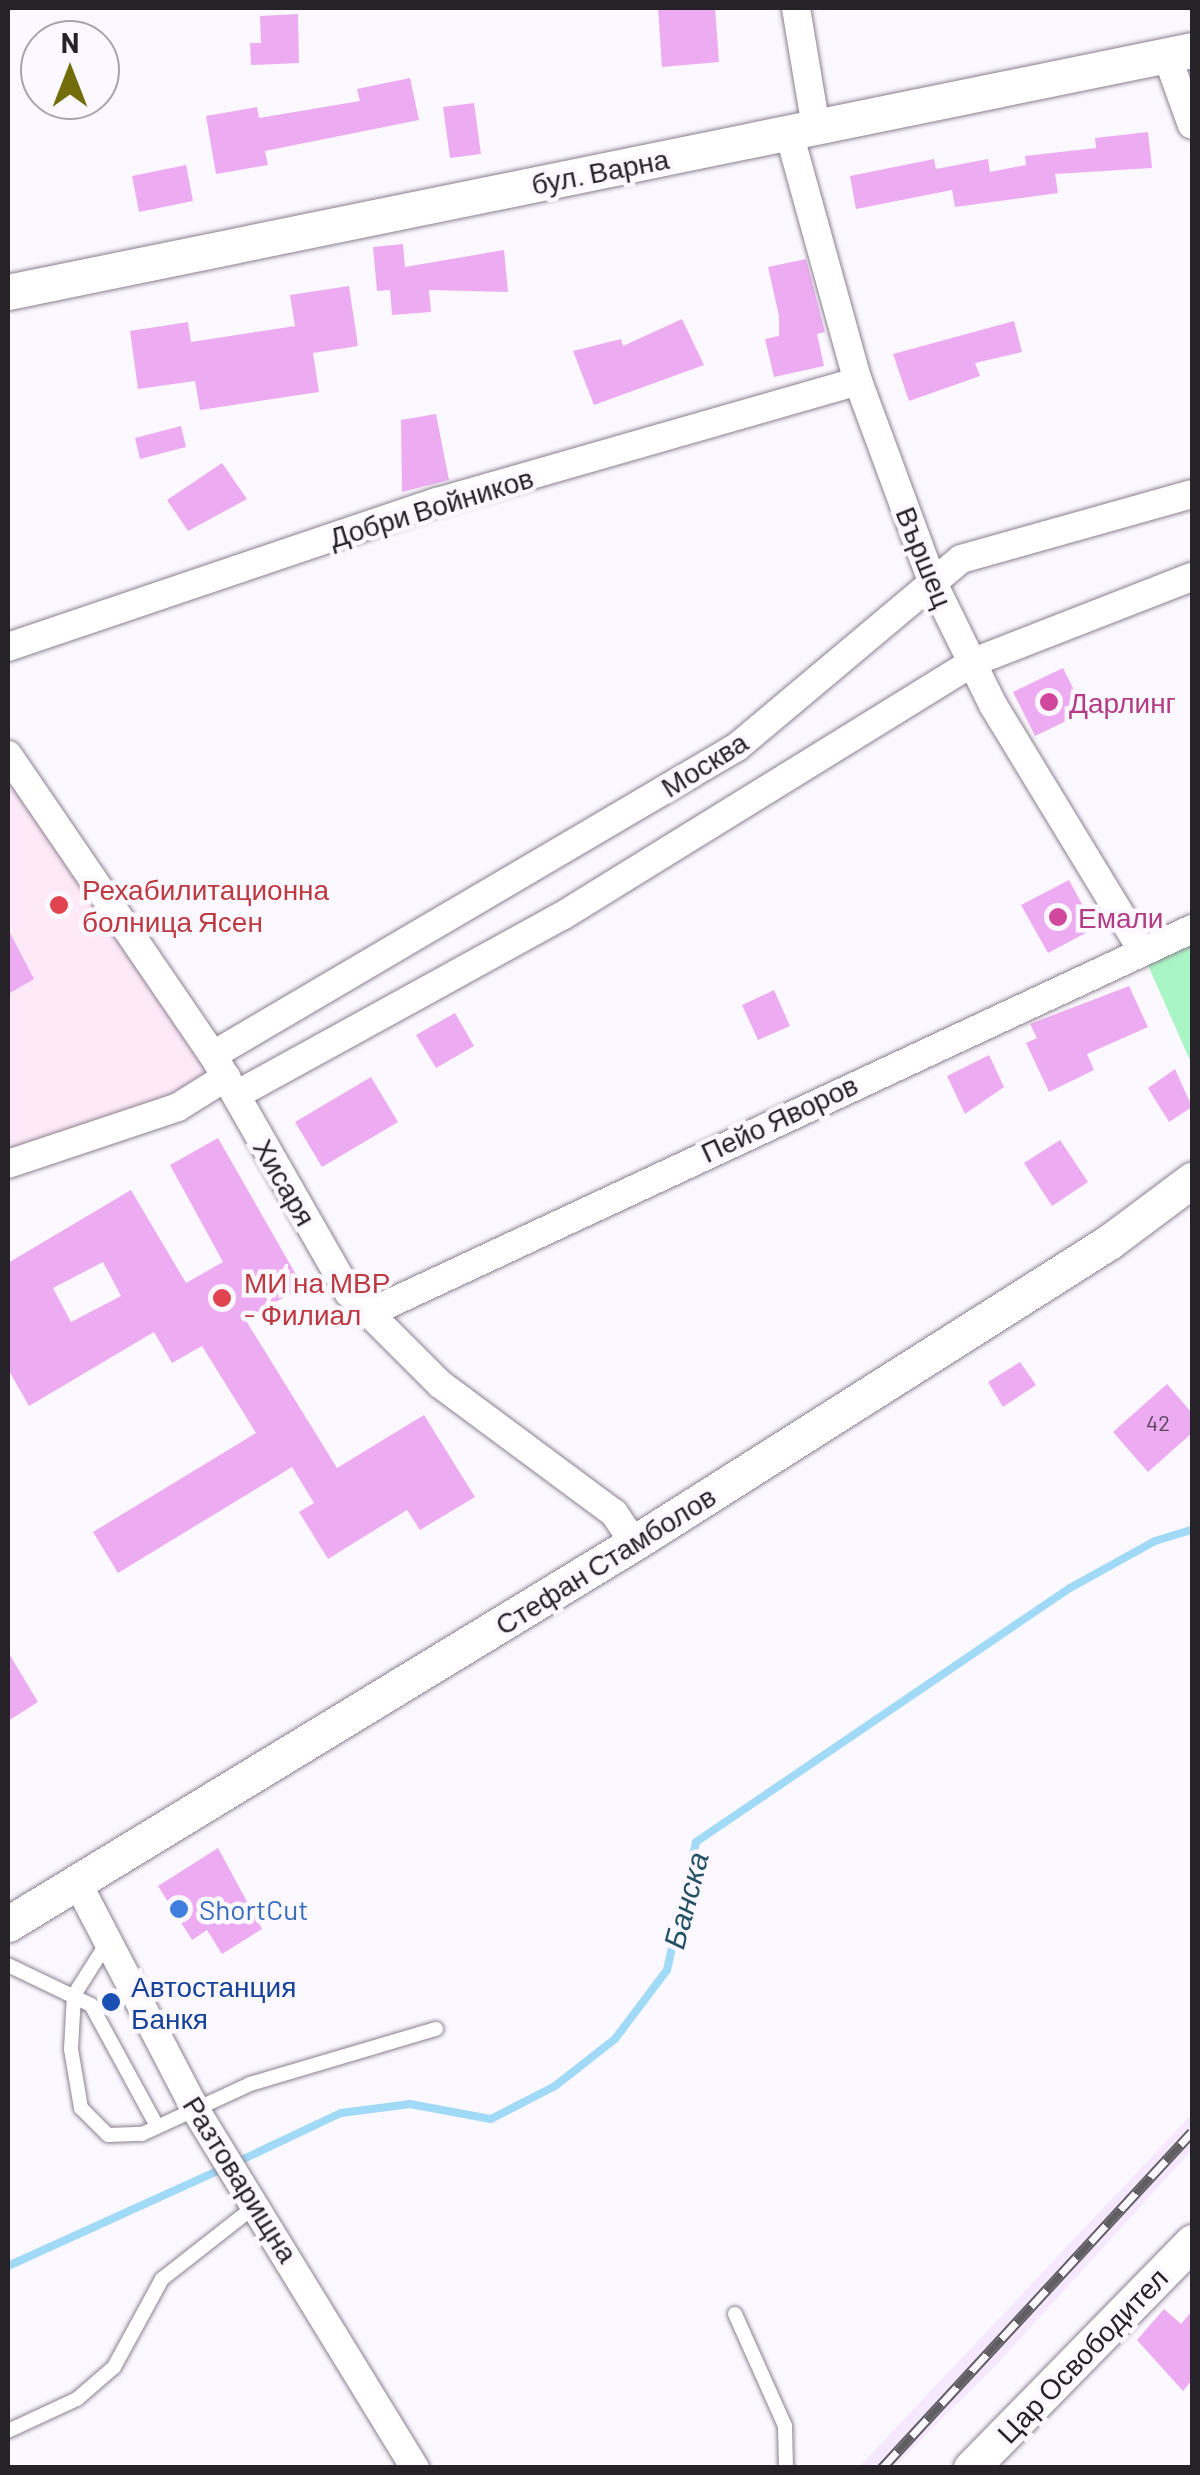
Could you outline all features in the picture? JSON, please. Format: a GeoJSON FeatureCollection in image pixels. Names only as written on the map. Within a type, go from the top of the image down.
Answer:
{"type":"FeatureCollection","features":[{"type":"Feature","properties":{"kind":"street","name":"Вършец"},"geometry":{"type":"LineString","coordinates":[[796,8],[802,130],[858,382],[932,581],[971,664],[1140,947]]}},
{"type":"Feature","properties":{"kind":"street","name":"бул. Варна"},"geometry":{"type":"LineString","coordinates":[[8,292],[1180,53]]}},
{"type":"Feature","properties":{"kind":"street"},"geometry":{"type":"LineString","coordinates":[[1180,53],[1192,125]]}},
{"type":"Feature","properties":{"kind":"street","name":"Добри Войников"},"geometry":{"type":"LineString","coordinates":[[8,647],[437,502],[858,382]]}},
{"type":"Feature","properties":{"kind":"street","name":"Москва"},"geometry":{"type":"LineString","coordinates":[[225,1076],[737,747],[932,581],[1001,544],[1192,494]]}},
{"type":"Feature","properties":{"kind":"street","name":"Москва"},"geometry":{"type":"LineString","coordinates":[[225,1076],[562,916],[971,664],[1192,577]]}},
{"type":"Feature","properties":{"kind":"street","name":"Хисаря"},"geometry":{"type":"LineString","coordinates":[[8,755],[225,1076],[349,1293],[440,1384],[614,1513],[634,1543]]}},
{"type":"Feature","properties":{"kind":"street","name":"Пейо Яворов"},"geometry":{"type":"LineString","coordinates":[[369,1313],[1140,947],[1192,929]]}},
{"type":"Feature","properties":{"kind":"street"},"geometry":{"type":"LineString","coordinates":[[8,1164],[178,1108],[225,1076]]}},
{"type":"Feature","properties":{"kind":"street","name":"Стефан Стамболов"},"geometry":{"type":"LineString","coordinates":[[8,1924],[634,1543],[1109,1242],[1192,1180]]}},
{"type":"Feature","properties":{"kind":"street","name":"Разтоварищна"},"geometry":{"type":"LineString","coordinates":[[78,1884],[201,2117],[258,2204],[415,2468]]}},
{"type":"Feature","properties":{"kind":"street","name":"Цар Освободител"},"geometry":{"type":"LineString","coordinates":[[971,2468],[1192,2242]]}},
{"type":"Feature","properties":{"kind":"lane"},"geometry":{"type":"LineString","coordinates":[[107,1943],[74,1995],[71,2049],[81,2108],[108,2135],[201,2117],[436,2028]]}},
{"type":"Feature","properties":{"kind":"lane"},"geometry":{"type":"LineString","coordinates":[[8,1965],[91,2005],[157,2126]]}},
{"type":"Feature","properties":{"kind":"lane"},"geometry":{"type":"LineString","coordinates":[[8,2431],[77,2399],[114,2367],[162,2278],[258,2204]]}},
{"type":"Feature","properties":{"kind":"lane"},"geometry":{"type":"LineString","coordinates":[[734,2314],[786,2426],[786,2468]]}},
{"type":"Feature","properties":{"kind":"shaded area","name":"Рехабилитационна болница Ясен"},"geometry":{"type":"Polygon","coordinates":[[[8,755],[226,1077],[8,1164],[8,755]]]}},
{"type":"Feature","properties":{"kind":"shaded area"},"geometry":{"type":"Polygon","coordinates":[[[1192,2114],[1192,2150],[997,2364],[894,2467],[859,2467],[1192,2114]]]}},
{"type":"Feature","properties":{"kind":"green space"},"geometry":{"type":"Polygon","coordinates":[[[1192,929],[1192,1065],[1140,947],[1192,929]]]}},
{"type":"Feature","properties":{"kind":"building"},"geometry":{"type":"Polygon","coordinates":[[[658,8],[715,8],[719,62],[662,67],[658,8]]]}},
{"type":"Feature","properties":{"kind":"building"},"geometry":{"type":"Polygon","coordinates":[[[298,14],[299,63],[251,65],[250,43],[261,43],[260,16],[298,14]]]}},
{"type":"Feature","properties":{"kind":"building"},"geometry":{"type":"Polygon","coordinates":[[[410,78],[419,120],[265,151],[268,165],[216,174],[206,116],[257,107],[259,118],[360,101],[357,89],[410,78]]]}},
{"type":"Feature","properties":{"kind":"building"},"geometry":{"type":"Polygon","coordinates":[[[474,103],[481,154],[450,158],[443,107],[474,103]]]}},
{"type":"Feature","properties":{"kind":"building"},"geometry":{"type":"Polygon","coordinates":[[[1148,132],[1152,168],[1055,174],[1058,193],[955,207],[952,190],[856,209],[850,176],[934,159],[936,169],[988,159],[990,172],[1026,165],[1025,156],[1096,148],[1095,138],[1148,132]]]}},
{"type":"Feature","properties":{"kind":"building"},"geometry":{"type":"Polygon","coordinates":[[[186,165],[193,201],[139,212],[132,176],[186,165]]]}},
{"type":"Feature","properties":{"kind":"building"},"geometry":{"type":"Polygon","coordinates":[[[403,244],[405,267],[504,250],[508,292],[429,290],[431,312],[392,315],[390,290],[377,291],[373,247],[403,244]]]}},
{"type":"Feature","properties":{"kind":"building"},"geometry":{"type":"Polygon","coordinates":[[[806,259],[825,332],[817,334],[824,366],[774,377],[765,339],[779,336],[779,316],[768,267],[806,259]]]}},
{"type":"Feature","properties":{"kind":"building"},"geometry":{"type":"Polygon","coordinates":[[[349,286],[358,346],[313,353],[319,392],[200,410],[195,381],[138,389],[130,331],[188,322],[191,342],[295,326],[290,295],[349,286]]]}},
{"type":"Feature","properties":{"kind":"building"},"geometry":{"type":"Polygon","coordinates":[[[682,319],[704,365],[594,405],[573,351],[621,339],[623,346],[682,319]]]}},
{"type":"Feature","properties":{"kind":"building"},"geometry":{"type":"Polygon","coordinates":[[[1014,321],[1022,352],[975,363],[980,376],[909,401],[893,354],[1014,321]]]}},
{"type":"Feature","properties":{"kind":"building"},"geometry":{"type":"Polygon","coordinates":[[[436,414],[449,480],[402,492],[401,420],[436,414]]]}},
{"type":"Feature","properties":{"kind":"building"},"geometry":{"type":"Polygon","coordinates":[[[181,426],[186,447],[140,459],[135,438],[181,426]]]}},
{"type":"Feature","properties":{"kind":"building"},"geometry":{"type":"Polygon","coordinates":[[[222,463],[247,499],[188,531],[167,500],[222,463]]]}},
{"type":"Feature","properties":{"kind":"building","name":"Дарлинг"},"geometry":{"type":"Polygon","coordinates":[[[1063,668],[1085,712],[1035,736],[1013,692],[1063,668]]]}},
{"type":"Feature","properties":{"kind":"building","name":"Емали"},"geometry":{"type":"Polygon","coordinates":[[[1069,880],[1095,928],[1048,953],[1021,905],[1069,880]]]}},
{"type":"Feature","properties":{"kind":"building"},"geometry":{"type":"Polygon","coordinates":[[[8,929],[34,979],[8,994],[8,929]]]}},
{"type":"Feature","properties":{"kind":"building"},"geometry":{"type":"Polygon","coordinates":[[[1129,986],[1148,1027],[1087,1054],[1094,1070],[1049,1092],[1026,1043],[1037,1038],[1030,1024],[1129,986]]]}},
{"type":"Feature","properties":{"kind":"building"},"geometry":{"type":"Polygon","coordinates":[[[774,990],[790,1026],[758,1040],[742,1005],[774,990]]]}},
{"type":"Feature","properties":{"kind":"building"},"geometry":{"type":"Polygon","coordinates":[[[455,1013],[474,1046],[436,1068],[416,1035],[455,1013]]]}},
{"type":"Feature","properties":{"kind":"building"},"geometry":{"type":"Polygon","coordinates":[[[989,1055],[1004,1087],[965,1114],[947,1076],[989,1055]]]}},
{"type":"Feature","properties":{"kind":"building"},"geometry":{"type":"Polygon","coordinates":[[[1175,1069],[1192,1107],[1169,1122],[1148,1088],[1175,1069]]]}},
{"type":"Feature","properties":{"kind":"building"},"geometry":{"type":"Polygon","coordinates":[[[371,1077],[398,1122],[322,1167],[295,1122],[371,1077]]]}},
{"type":"Feature","properties":{"kind":"building"},"geometry":{"type":"Polygon","coordinates":[[[218,1138],[303,1287],[245,1319],[337,1468],[424,1415],[475,1497],[420,1530],[407,1510],[328,1559],[299,1512],[314,1503],[292,1467],[118,1573],[93,1532],[256,1433],[202,1346],[172,1363],[154,1332],[29,1406],[8,1369],[8,1263],[131,1190],[186,1283],[223,1262],[170,1165],[218,1138]],[[103,1262],[53,1288],[71,1322],[121,1296],[103,1262]]]}},
{"type":"Feature","properties":{"kind":"building"},"geometry":{"type":"Polygon","coordinates":[[[1060,1140],[1088,1182],[1052,1206],[1024,1163],[1060,1140]]]}},
{"type":"Feature","properties":{"kind":"building"},"geometry":{"type":"Polygon","coordinates":[[[1020,1362],[1036,1385],[1003,1407],[988,1382],[1020,1362]]]}},
{"type":"Feature","properties":{"kind":"building"},"geometry":{"type":"Polygon","coordinates":[[[1167,1384],[1192,1413],[1192,1433],[1148,1472],[1113,1432],[1167,1384]]]}},
{"type":"Feature","properties":{"kind":"building"},"geometry":{"type":"Polygon","coordinates":[[[8,1652],[38,1702],[8,1721],[8,1652]]]}},
{"type":"Feature","properties":{"kind":"building"},"geometry":{"type":"Polygon","coordinates":[[[218,1848],[262,1929],[222,1954],[207,1930],[192,1940],[158,1886],[218,1848]]]}},
{"type":"Feature","properties":{"kind":"building"},"geometry":{"type":"Polygon","coordinates":[[[1164,2309],[1181,2324],[1192,2311],[1192,2380],[1183,2391],[1137,2340],[1164,2309]]]}},
{"type":"Feature","properties":{"kind":"waterway","name":"Банска"},"geometry":{"type":"LineString","coordinates":[[235,2163],[341,2113],[410,2104],[491,2119],[555,2086],[615,2039],[667,1970],[696,1842],[1070,1588],[1155,1541],[1192,1530]]}},
{"type":"Feature","properties":{"kind":"waterway","name":"Банска"},"geometry":{"type":"LineString","coordinates":[[8,2266],[222,2169]]}},
{"type":"Feature","properties":{"kind":"railway"},"geometry":{"type":"LineString","coordinates":[[882,2468],[1192,2132]]}},
{"type":"Feature","properties":{"kind":"place","name":"Дарлинг"},"geometry":{"type":"Point","coordinates":[1049,702]}},
{"type":"Feature","properties":{"kind":"place","name":"Рехабилитационна болница Ясен"},"geometry":{"type":"Point","coordinates":[59,905]}},
{"type":"Feature","properties":{"kind":"place","name":"Емали"},"geometry":{"type":"Point","coordinates":[1058,917]}},
{"type":"Feature","properties":{"kind":"place","name":"МИ на МВР - Филиал"},"geometry":{"type":"Point","coordinates":[222,1298]}},
{"type":"Feature","properties":{"kind":"place","name":"ShortCut"},"geometry":{"type":"Point","coordinates":[179,1909]}},
{"type":"Feature","properties":{"kind":"place","name":"Автостанция Банкя"},"geometry":{"type":"Point","coordinates":[111,2002]}}]}
